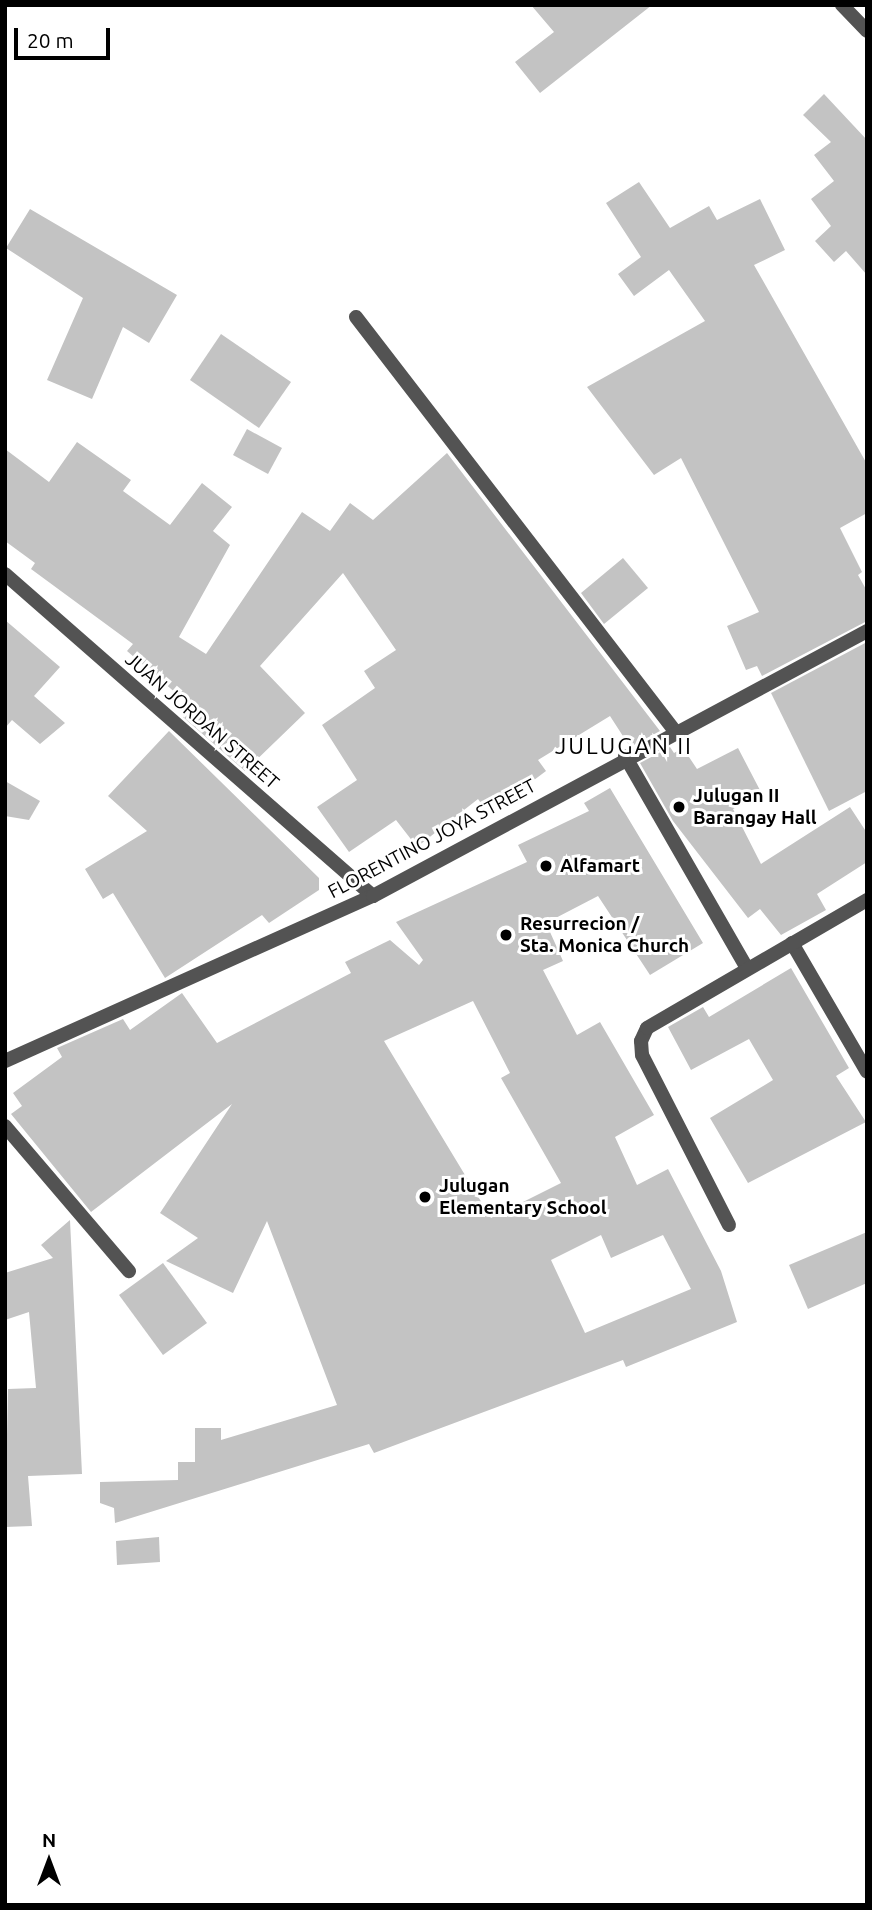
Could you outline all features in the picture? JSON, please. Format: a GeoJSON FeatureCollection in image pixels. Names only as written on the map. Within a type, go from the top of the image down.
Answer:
{"type":"FeatureCollection","features":[{"type":"Feature","properties":{"kind":"street"},"geometry":{"type":"LineString","coordinates":[[842,5],[867,31]]}},
{"type":"Feature","properties":{"kind":"street"},"geometry":{"type":"LineString","coordinates":[[356,317],[674,730]]}},
{"type":"Feature","properties":{"kind":"street","name":"JUAN JORDAN STREET"},"geometry":{"type":"LineString","coordinates":[[5,574],[373,897]]}},
{"type":"Feature","properties":{"kind":"street","name":"FLORENTINO JOYA STREET"},"geometry":{"type":"LineString","coordinates":[[5,1061],[373,897],[625,755],[867,631]]}},
{"type":"Feature","properties":{"kind":"street"},"geometry":{"type":"LineString","coordinates":[[625,755],[747,968]]}},
{"type":"Feature","properties":{"kind":"street"},"geometry":{"type":"LineString","coordinates":[[729,1225],[648,1068],[641,1041],[647,1028],[867,900]]}},
{"type":"Feature","properties":{"kind":"street"},"geometry":{"type":"LineString","coordinates":[[792,943],[867,1072]]}},
{"type":"Feature","properties":{"kind":"street"},"geometry":{"type":"LineString","coordinates":[[5,1126],[129,1271]]}},
{"type":"Feature","properties":{"kind":"building"},"geometry":{"type":"Polygon","coordinates":[[[531,5],[652,5],[540,93],[515,62],[554,32],[531,5]]]}},
{"type":"Feature","properties":{"kind":"building"},"geometry":{"type":"Polygon","coordinates":[[[824,94],[867,140],[867,275],[846,251],[834,262],[815,241],[831,226],[811,199],[834,181],[814,155],[831,142],[803,115],[824,94]]]}},
{"type":"Feature","properties":{"kind":"building"},"geometry":{"type":"Polygon","coordinates":[[[639,182],[670,228],[709,206],[717,220],[760,199],[785,250],[754,265],[867,464],[867,513],[840,528],[862,572],[858,575],[867,591],[867,621],[762,676],[757,666],[746,670],[727,626],[759,612],[681,458],[654,475],[587,387],[705,321],[669,270],[634,296],[618,274],[641,257],[606,203],[639,182]]]}},
{"type":"Feature","properties":{"kind":"building"},"geometry":{"type":"Polygon","coordinates":[[[30,209],[177,295],[149,343],[123,327],[92,399],[47,380],[83,298],[6,248],[30,209]]]}},
{"type":"Feature","properties":{"kind":"building"},"geometry":{"type":"Polygon","coordinates":[[[221,334],[291,382],[259,428],[190,380],[221,334]]]}},
{"type":"Feature","properties":{"kind":"building"},"geometry":{"type":"Polygon","coordinates":[[[247,429],[282,448],[268,474],[233,455],[247,429]]]}},
{"type":"Feature","properties":{"kind":"building"},"geometry":{"type":"Polygon","coordinates":[[[77,442],[131,480],[123,491],[170,525],[202,483],[232,507],[213,531],[230,545],[179,637],[206,654],[302,512],[330,531],[350,503],[373,520],[447,453],[660,731],[630,747],[610,716],[538,760],[546,771],[522,789],[518,783],[483,806],[478,799],[417,847],[396,820],[349,852],[317,807],[357,780],[322,725],[375,688],[364,671],[396,650],[343,573],[260,666],[305,713],[245,771],[183,717],[192,707],[127,651],[133,644],[31,569],[35,563],[5,541],[5,449],[49,482],[77,442]]]}},
{"type":"Feature","properties":{"kind":"building"},"geometry":{"type":"Polygon","coordinates":[[[623,558],[648,588],[604,624],[581,593],[623,558]]]}},
{"type":"Feature","properties":{"kind":"building"},"geometry":{"type":"Polygon","coordinates":[[[5,620],[60,667],[34,696],[65,723],[40,744],[12,720],[5,728],[5,620]]]}},
{"type":"Feature","properties":{"kind":"building"},"geometry":{"type":"Polygon","coordinates":[[[867,642],[867,791],[829,811],[771,693],[867,642]]]}},
{"type":"Feature","properties":{"kind":"building"},"geometry":{"type":"Polygon","coordinates":[[[169,731],[319,878],[319,890],[269,923],[262,915],[165,978],[113,893],[103,899],[85,869],[147,831],[108,796],[169,731]]]}},
{"type":"Feature","properties":{"kind":"building"},"geometry":{"type":"Polygon","coordinates":[[[670,747],[674,753],[683,748],[697,769],[738,748],[762,794],[733,809],[761,864],[850,807],[867,833],[867,862],[817,894],[826,910],[781,935],[760,909],[748,918],[673,821],[640,763],[670,747]]]}},
{"type":"Feature","properties":{"kind":"building"},"geometry":{"type":"Polygon","coordinates":[[[5,781],[40,801],[29,820],[5,816],[5,781]]]}},
{"type":"Feature","properties":{"kind":"building"},"geometry":{"type":"Polygon","coordinates":[[[610,788],[703,943],[650,975],[598,896],[546,923],[563,961],[543,970],[577,1035],[600,1022],[654,1115],[615,1137],[637,1185],[668,1169],[721,1271],[737,1322],[626,1367],[623,1360],[374,1453],[369,1444],[115,1523],[114,1508],[100,1503],[100,1482],[178,1480],[178,1462],[195,1462],[195,1428],[221,1428],[221,1440],[337,1405],[267,1221],[233,1293],[166,1261],[198,1238],[160,1213],[232,1104],[91,1212],[11,1114],[22,1106],[13,1093],[62,1057],[57,1048],[123,1019],[130,1030],[182,993],[217,1043],[351,973],[345,962],[390,940],[419,965],[423,960],[396,922],[527,862],[518,845],[589,811],[584,803],[610,788]],[[473,1001],[384,1041],[491,1218],[561,1183],[501,1078],[510,1073],[473,1001]],[[601,1235],[551,1260],[585,1333],[691,1289],[663,1235],[611,1258],[601,1235]]]}},
{"type":"Feature","properties":{"kind":"building"},"geometry":{"type":"Polygon","coordinates":[[[791,968],[849,1068],[836,1076],[866,1122],[748,1183],[710,1118],[773,1080],[749,1039],[691,1070],[668,1027],[703,1007],[709,1017],[791,968]]]}},
{"type":"Feature","properties":{"kind":"building"},"geometry":{"type":"Polygon","coordinates":[[[70,1220],[82,1474],[28,1476],[32,1526],[5,1527],[8,1389],[36,1388],[29,1312],[5,1320],[5,1273],[53,1258],[41,1245],[70,1220]]]}},
{"type":"Feature","properties":{"kind":"building"},"geometry":{"type":"Polygon","coordinates":[[[867,1232],[867,1283],[808,1309],[789,1265],[867,1232]]]}},
{"type":"Feature","properties":{"kind":"building"},"geometry":{"type":"Polygon","coordinates":[[[163,1263],[207,1323],[163,1355],[119,1295],[163,1263]]]}},
{"type":"Feature","properties":{"kind":"building"},"geometry":{"type":"Polygon","coordinates":[[[159,1537],[160,1562],[117,1565],[116,1541],[159,1537]]]}},
{"type":"Feature","properties":{"kind":"place","name":"Julugan II Barangay Hall"},"geometry":{"type":"Point","coordinates":[679,807]}},
{"type":"Feature","properties":{"kind":"place","name":"Alfamart"},"geometry":{"type":"Point","coordinates":[546,866]}},
{"type":"Feature","properties":{"kind":"place","name":"Resurrecion / Sta. Monica Church"},"geometry":{"type":"Point","coordinates":[506,935]}},
{"type":"Feature","properties":{"kind":"place","name":"Julugan Elementary School"},"geometry":{"type":"Point","coordinates":[425,1197]}},
{"type":"Feature","properties":{"kind":"district","name":"JULUGAN II"},"geometry":{"type":"Point","coordinates":[624,746]}}]}
